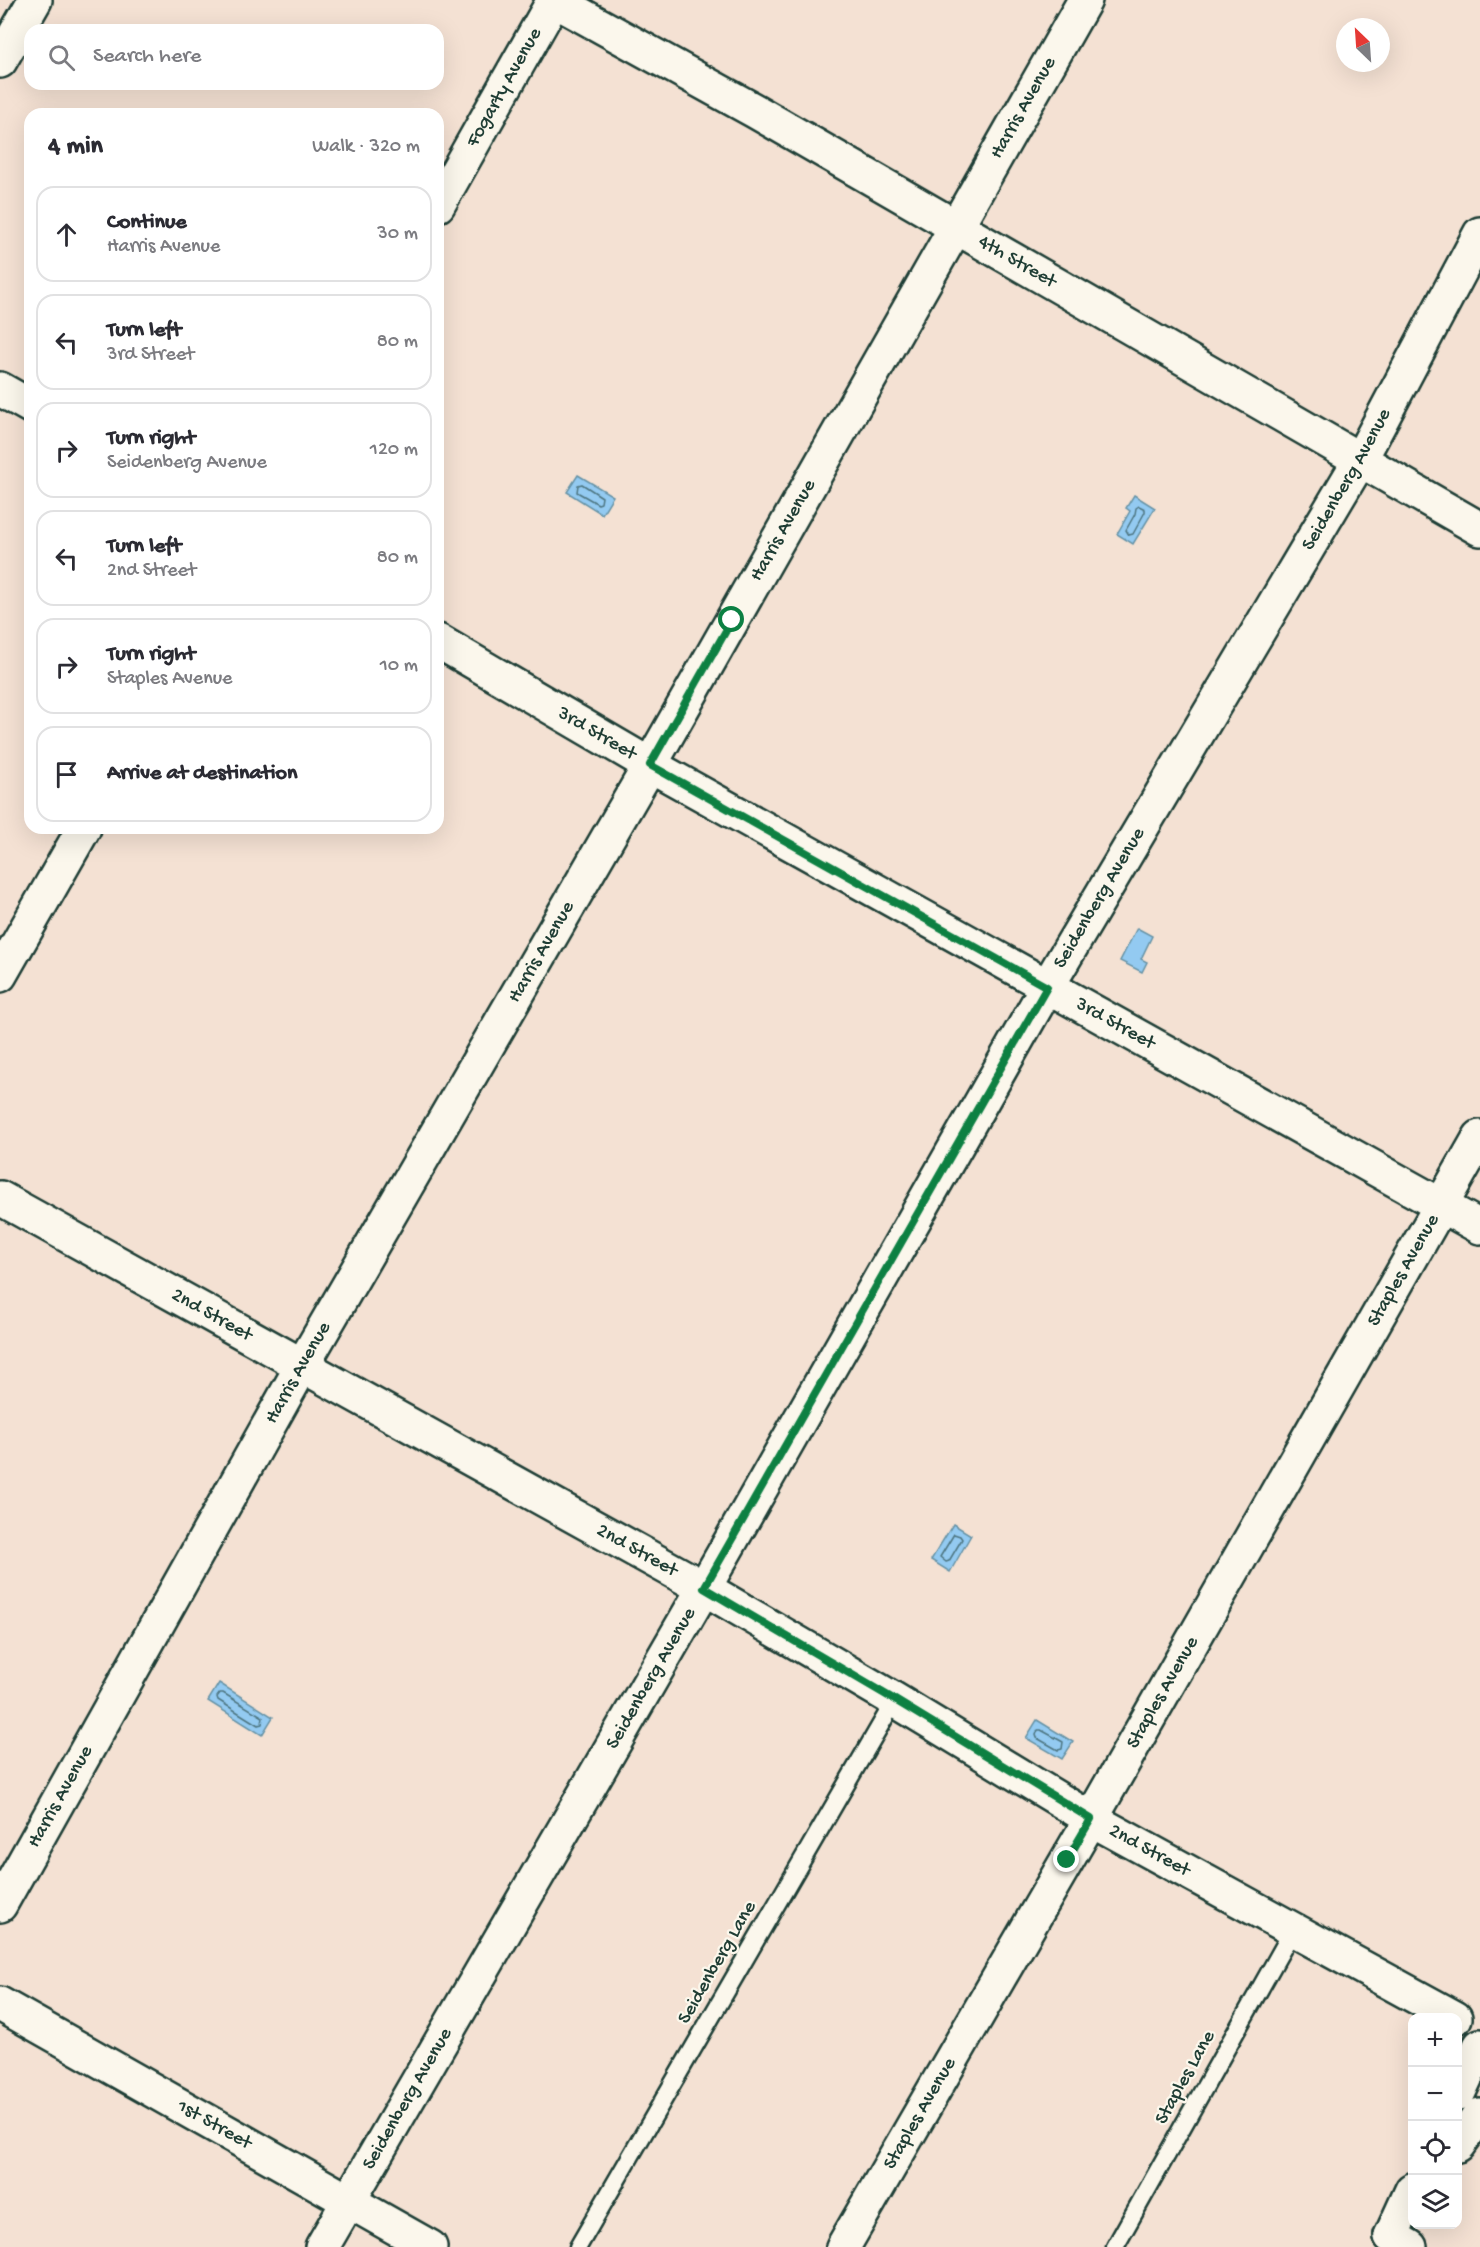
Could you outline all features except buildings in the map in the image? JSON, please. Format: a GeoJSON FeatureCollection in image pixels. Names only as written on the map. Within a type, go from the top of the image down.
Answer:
{"type":"FeatureCollection","features":[{"type":"Feature","properties":{"kind":"street"},"geometry":{"type":"LineString","coordinates":[[0,61],[35,0]]}},
{"type":"Feature","properties":{"kind":"street","name":"4th Street"},"geometry":{"type":"LineString","coordinates":[[554,0],[755,111],[1480,529]]}},
{"type":"Feature","properties":{"kind":"street","name":"Fogarty Avenue"},"geometry":{"type":"LineString","coordinates":[[444,194],[554,0]]}},
{"type":"Feature","properties":{"kind":"street","name":"Harris Avenue"},"geometry":{"type":"LineString","coordinates":[[0,1905],[302,1366],[650,765],[1085,0]]}},
{"type":"Feature","properties":{"kind":"street","name":"Seidenberg Avenue"},"geometry":{"type":"LineString","coordinates":[[322,2247],[704,1588],[1047,987],[1360,460],[1480,234]]}},
{"type":"Feature","properties":{"kind":"street"},"geometry":{"type":"LineString","coordinates":[[0,389],[24,403]]}},
{"type":"Feature","properties":{"kind":"street","name":"3rd Street"},"geometry":{"type":"LineString","coordinates":[[444,645],[650,765],[1480,1227]]}},
{"type":"Feature","properties":{"kind":"street"},"geometry":{"type":"LineString","coordinates":[[0,975],[81,834]]}},
{"type":"Feature","properties":{"kind":"street","name":"Staples Avenue"},"geometry":{"type":"LineString","coordinates":[[843,2247],[1091,1819],[1480,1137]]}},
{"type":"Feature","properties":{"kind":"street","name":"2nd Street"},"geometry":{"type":"LineString","coordinates":[[0,1198],[704,1588],[1091,1819],[1447,2013]]}},
{"type":"Feature","properties":{"kind":"street","name":"1st Street"},"geometry":{"type":"LineString","coordinates":[[0,2004],[429,2247]]}},
{"type":"Feature","properties":{"kind":"street","name":"2nd Street"},"geometry":{"type":"LineString","coordinates":[[1462,2022],[1480,2032]]}},
{"type":"Feature","properties":{"kind":"street"},"geometry":{"type":"LineString","coordinates":[[1462,2085],[1480,2046]]}},
{"type":"Feature","properties":{"kind":"street"},"geometry":{"type":"LineString","coordinates":[[1462,2140],[1480,2115]]}},
{"type":"Feature","properties":{"kind":"street"},"geometry":{"type":"LineString","coordinates":[[1395,2243],[1408,2205]]}},
{"type":"Feature","properties":{"kind":"street"},"geometry":{"type":"LineString","coordinates":[[1395,2243],[1408,2217]]}},
{"type":"Feature","properties":{"kind":"lane","name":"Seidenberg Lane"},"geometry":{"type":"LineString","coordinates":[[579,2247],[895,1700]]}},
{"type":"Feature","properties":{"kind":"lane","name":"Staples Lane"},"geometry":{"type":"LineString","coordinates":[[1115,2247],[1293,1930]]}},
{"type":"Feature","properties":{"kind":"water"},"geometry":{"type":"Polygon","coordinates":[[[578,475],[613,496],[602,514],[567,492],[578,475]]]}},
{"type":"Feature","properties":{"kind":"water"},"geometry":{"type":"Polygon","coordinates":[[[1134,495],[1155,508],[1133,544],[1117,534],[1130,511],[1126,508],[1134,495]]]}},
{"type":"Feature","properties":{"kind":"water"},"geometry":{"type":"Polygon","coordinates":[[[1137,928],[1152,936],[1141,959],[1147,962],[1142,972],[1120,961],[1137,928]]]}},
{"type":"Feature","properties":{"kind":"water"},"geometry":{"type":"Polygon","coordinates":[[[953,1524],[971,1535],[950,1572],[931,1560],[953,1524]]]}},
{"type":"Feature","properties":{"kind":"water"},"geometry":{"type":"Polygon","coordinates":[[[219,1683],[273,1717],[262,1735],[208,1701],[219,1683]]]}},
{"type":"Feature","properties":{"kind":"water"},"geometry":{"type":"Polygon","coordinates":[[[1037,1720],[1073,1742],[1062,1759],[1026,1738],[1037,1720]]]}},
{"type":"Feature","properties":{"kind":"route"},"geometry":{"type":"LineString","coordinates":[[732,620],[650,765],[1047,987],[704,1588],[1091,1819],[1067,1860]]}}]}
